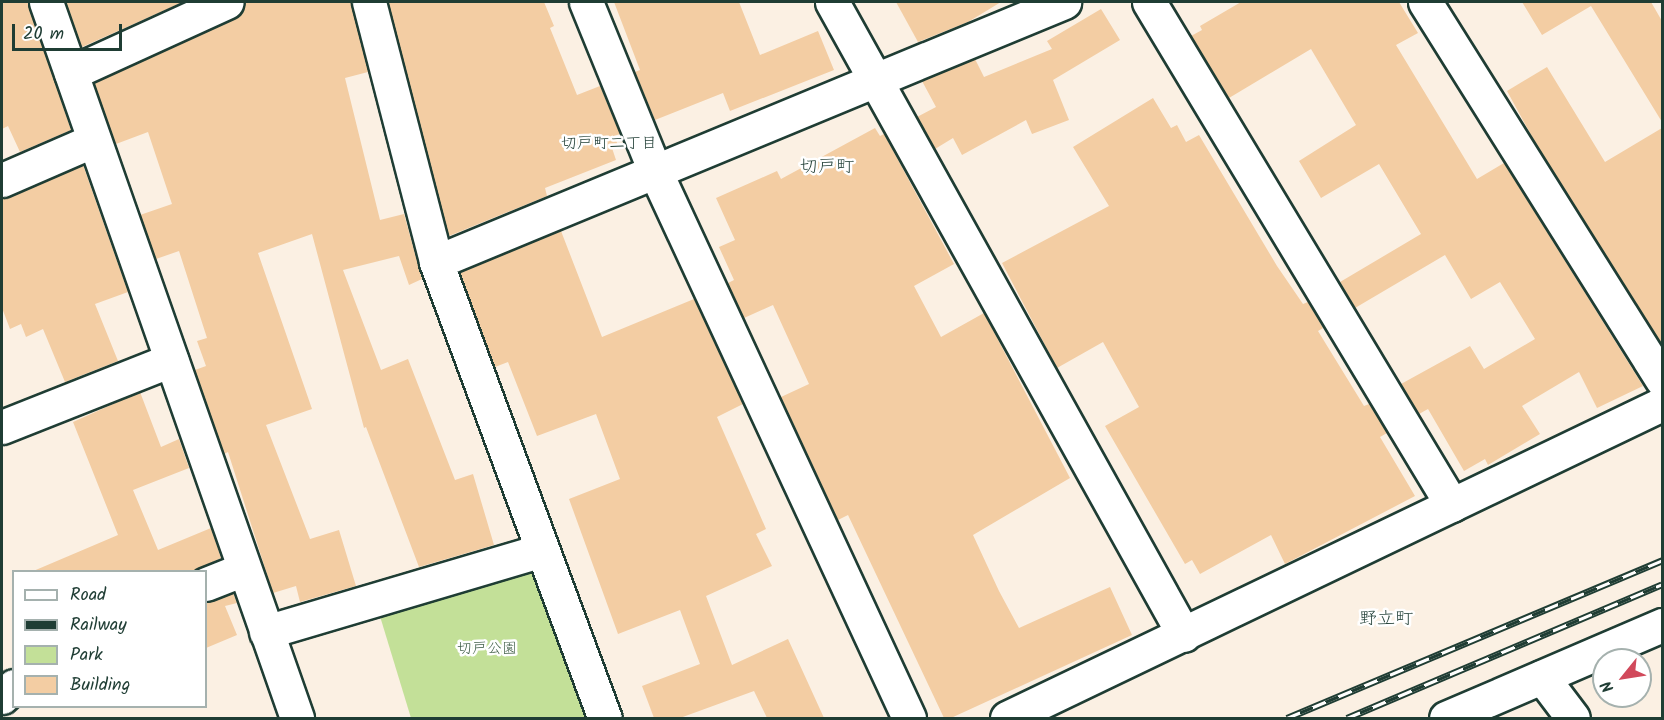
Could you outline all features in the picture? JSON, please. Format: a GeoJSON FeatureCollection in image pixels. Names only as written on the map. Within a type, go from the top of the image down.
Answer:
{"type":"FeatureCollection","features":[{"type":"Feature","properties":{"kind":"street"},"geometry":{"type":"LineString","coordinates":[[46,2],[297,718]]}},
{"type":"Feature","properties":{"kind":"street"},"geometry":{"type":"LineString","coordinates":[[71,73],[227,2]]}},
{"type":"Feature","properties":{"kind":"street"},"geometry":{"type":"LineString","coordinates":[[369,2],[436,262],[605,718]]}},
{"type":"Feature","properties":{"kind":"street"},"geometry":{"type":"LineString","coordinates":[[586,2],[655,171],[909,718]]}},
{"type":"Feature","properties":{"kind":"street"},"geometry":{"type":"LineString","coordinates":[[832,2],[1184,635]]}},
{"type":"Feature","properties":{"kind":"street"},"geometry":{"type":"LineString","coordinates":[[436,262],[1064,2]]}},
{"type":"Feature","properties":{"kind":"street"},"geometry":{"type":"LineString","coordinates":[[1149,2],[1452,505]]}},
{"type":"Feature","properties":{"kind":"street"},"geometry":{"type":"LineString","coordinates":[[1425,2],[1662,380]]}},
{"type":"Feature","properties":{"kind":"street"},"geometry":{"type":"LineString","coordinates":[[2,180],[94,140]]}},
{"type":"Feature","properties":{"kind":"street"},"geometry":{"type":"LineString","coordinates":[[2,427],[171,360]]}},
{"type":"Feature","properties":{"kind":"street"},"geometry":{"type":"LineString","coordinates":[[1007,718],[1662,404]]}},
{"type":"Feature","properties":{"kind":"street"},"geometry":{"type":"LineString","coordinates":[[266,632],[542,550]]}},
{"type":"Feature","properties":{"kind":"street"},"geometry":{"type":"LineString","coordinates":[[207,584],[244,569]]}},
{"type":"Feature","properties":{"kind":"street"},"geometry":{"type":"LineString","coordinates":[[1446,718],[1662,625]]}},
{"type":"Feature","properties":{"kind":"street"},"geometry":{"type":"LineString","coordinates":[[1542,677],[1573,718]]}},
{"type":"Feature","properties":{"kind":"green space","name":"切戸公園"},"geometry":{"type":"Polygon","coordinates":[[[522,567],[532,571],[588,718],[411,718],[379,613],[522,567]]]}},
{"type":"Feature","properties":{"kind":"building"},"geometry":{"type":"Polygon","coordinates":[[[2,2],[28,2],[71,130],[20,152],[8,126],[2,129],[2,2]]]}},
{"type":"Feature","properties":{"kind":"building"},"geometry":{"type":"Polygon","coordinates":[[[66,2],[183,2],[82,47],[66,2]]]}},
{"type":"Feature","properties":{"kind":"building"},"geometry":{"type":"Polygon","coordinates":[[[245,2],[351,2],[368,72],[345,78],[380,220],[404,214],[422,279],[409,285],[399,256],[343,270],[381,370],[408,359],[455,480],[473,474],[494,545],[419,567],[366,427],[364,428],[312,234],[258,253],[312,409],[266,425],[310,539],[339,530],[356,586],[300,602],[296,586],[273,593],[228,452],[224,454],[195,370],[206,366],[197,341],[207,338],[179,251],[156,259],[140,215],[172,204],[148,132],[116,144],[94,83],[235,19],[243,12],[245,2]]]}},
{"type":"Feature","properties":{"kind":"building"},"geometry":{"type":"Polygon","coordinates":[[[388,2],[544,2],[554,26],[550,28],[577,95],[600,86],[620,134],[614,136],[618,145],[612,148],[616,160],[545,188],[547,196],[449,236],[388,2]]]}},
{"type":"Feature","properties":{"kind":"building"},"geometry":{"type":"Polygon","coordinates":[[[614,2],[739,2],[760,55],[818,31],[834,70],[730,111],[723,93],[655,120],[635,72],[640,70],[614,2]]]}},
{"type":"Feature","properties":{"kind":"building"},"geometry":{"type":"Polygon","coordinates":[[[896,2],[1001,2],[968,22],[918,42],[896,2]]]}},
{"type":"Feature","properties":{"kind":"building"},"geometry":{"type":"Polygon","coordinates":[[[1241,2],[1399,2],[1418,33],[1396,45],[1477,179],[1504,163],[1643,386],[1597,408],[1579,372],[1522,406],[1540,434],[1488,465],[1485,459],[1464,471],[1428,409],[1419,414],[1401,384],[1470,346],[1484,369],[1535,339],[1500,282],[1471,299],[1445,255],[1355,308],[1340,282],[1421,234],[1379,164],[1321,198],[1299,161],[1356,125],[1311,49],[1229,98],[1191,36],[1202,30],[1200,26],[1241,2]]]}},
{"type":"Feature","properties":{"kind":"building"},"geometry":{"type":"Polygon","coordinates":[[[1522,2],[1651,2],[1662,21],[1662,122],[1591,6],[1542,35],[1522,2]]]}},
{"type":"Feature","properties":{"kind":"building"},"geometry":{"type":"Polygon","coordinates":[[[1101,9],[1120,40],[1053,80],[1069,120],[1032,134],[1026,120],[962,155],[953,138],[935,149],[917,117],[936,107],[922,81],[975,59],[984,77],[1052,49],[1047,41],[1101,9]]]}},
{"type":"Feature","properties":{"kind":"building"},"geometry":{"type":"Polygon","coordinates":[[[1547,67],[1605,162],[1662,128],[1662,345],[1536,144],[1507,91],[1547,67]]]}},
{"type":"Feature","properties":{"kind":"building"},"geometry":{"type":"Polygon","coordinates":[[[1153,98],[1171,128],[1177,125],[1186,142],[1199,135],[1277,266],[1303,304],[1308,302],[1323,328],[1318,331],[1364,406],[1369,404],[1387,433],[1380,437],[1415,496],[1285,564],[1271,535],[1200,574],[1192,560],[1185,564],[1105,426],[1139,407],[1103,342],[1057,368],[1002,263],[1109,206],[1073,147],[1153,98]]]}},
{"type":"Feature","properties":{"kind":"building"},"geometry":{"type":"Polygon","coordinates":[[[875,128],[880,136],[884,134],[954,264],[914,286],[941,337],[984,313],[1070,478],[973,535],[999,591],[1019,628],[1110,587],[1132,635],[951,718],[944,718],[848,515],[838,520],[781,397],[809,384],[773,305],[744,318],[728,283],[734,280],[719,247],[735,240],[716,198],[777,171],[781,179],[875,128]]]}},
{"type":"Feature","properties":{"kind":"building"},"geometry":{"type":"Polygon","coordinates":[[[83,165],[128,292],[95,304],[118,361],[65,382],[43,329],[26,337],[21,324],[10,329],[2,308],[2,198],[83,165]]]}},
{"type":"Feature","properties":{"kind":"building"},"geometry":{"type":"Polygon","coordinates":[[[561,231],[602,337],[694,299],[743,404],[717,417],[766,529],[756,534],[772,566],[706,596],[732,665],[788,639],[824,718],[767,718],[754,691],[680,718],[654,718],[642,686],[700,664],[680,610],[618,634],[569,499],[620,479],[596,414],[537,436],[508,362],[495,367],[460,272],[561,231]]]}},
{"type":"Feature","properties":{"kind":"building"},"geometry":{"type":"Polygon","coordinates":[[[140,392],[161,447],[179,439],[189,468],[133,490],[158,550],[211,528],[221,558],[196,570],[36,570],[118,535],[73,422],[140,392]]]}},
{"type":"Feature","properties":{"kind":"building"},"geometry":{"type":"Polygon","coordinates":[[[233,593],[237,603],[225,606],[237,635],[207,648],[207,602],[233,593]]]}},
{"type":"Feature","properties":{"kind":"railway"},"geometry":{"type":"LineString","coordinates":[[1287,718],[1662,560]]}},
{"type":"Feature","properties":{"kind":"railway"},"geometry":{"type":"LineString","coordinates":[[1347,718],[1662,584]]}},
{"type":"Feature","properties":{"kind":"district","name":"切戸町二丁目"},"geometry":{"type":"Point","coordinates":[609,144]}},
{"type":"Feature","properties":{"kind":"district","name":"切戸町"},"geometry":{"type":"Point","coordinates":[827,168]}},
{"type":"Feature","properties":{"kind":"district","name":"野立町"},"geometry":{"type":"Point","coordinates":[1386,620]}}]}
